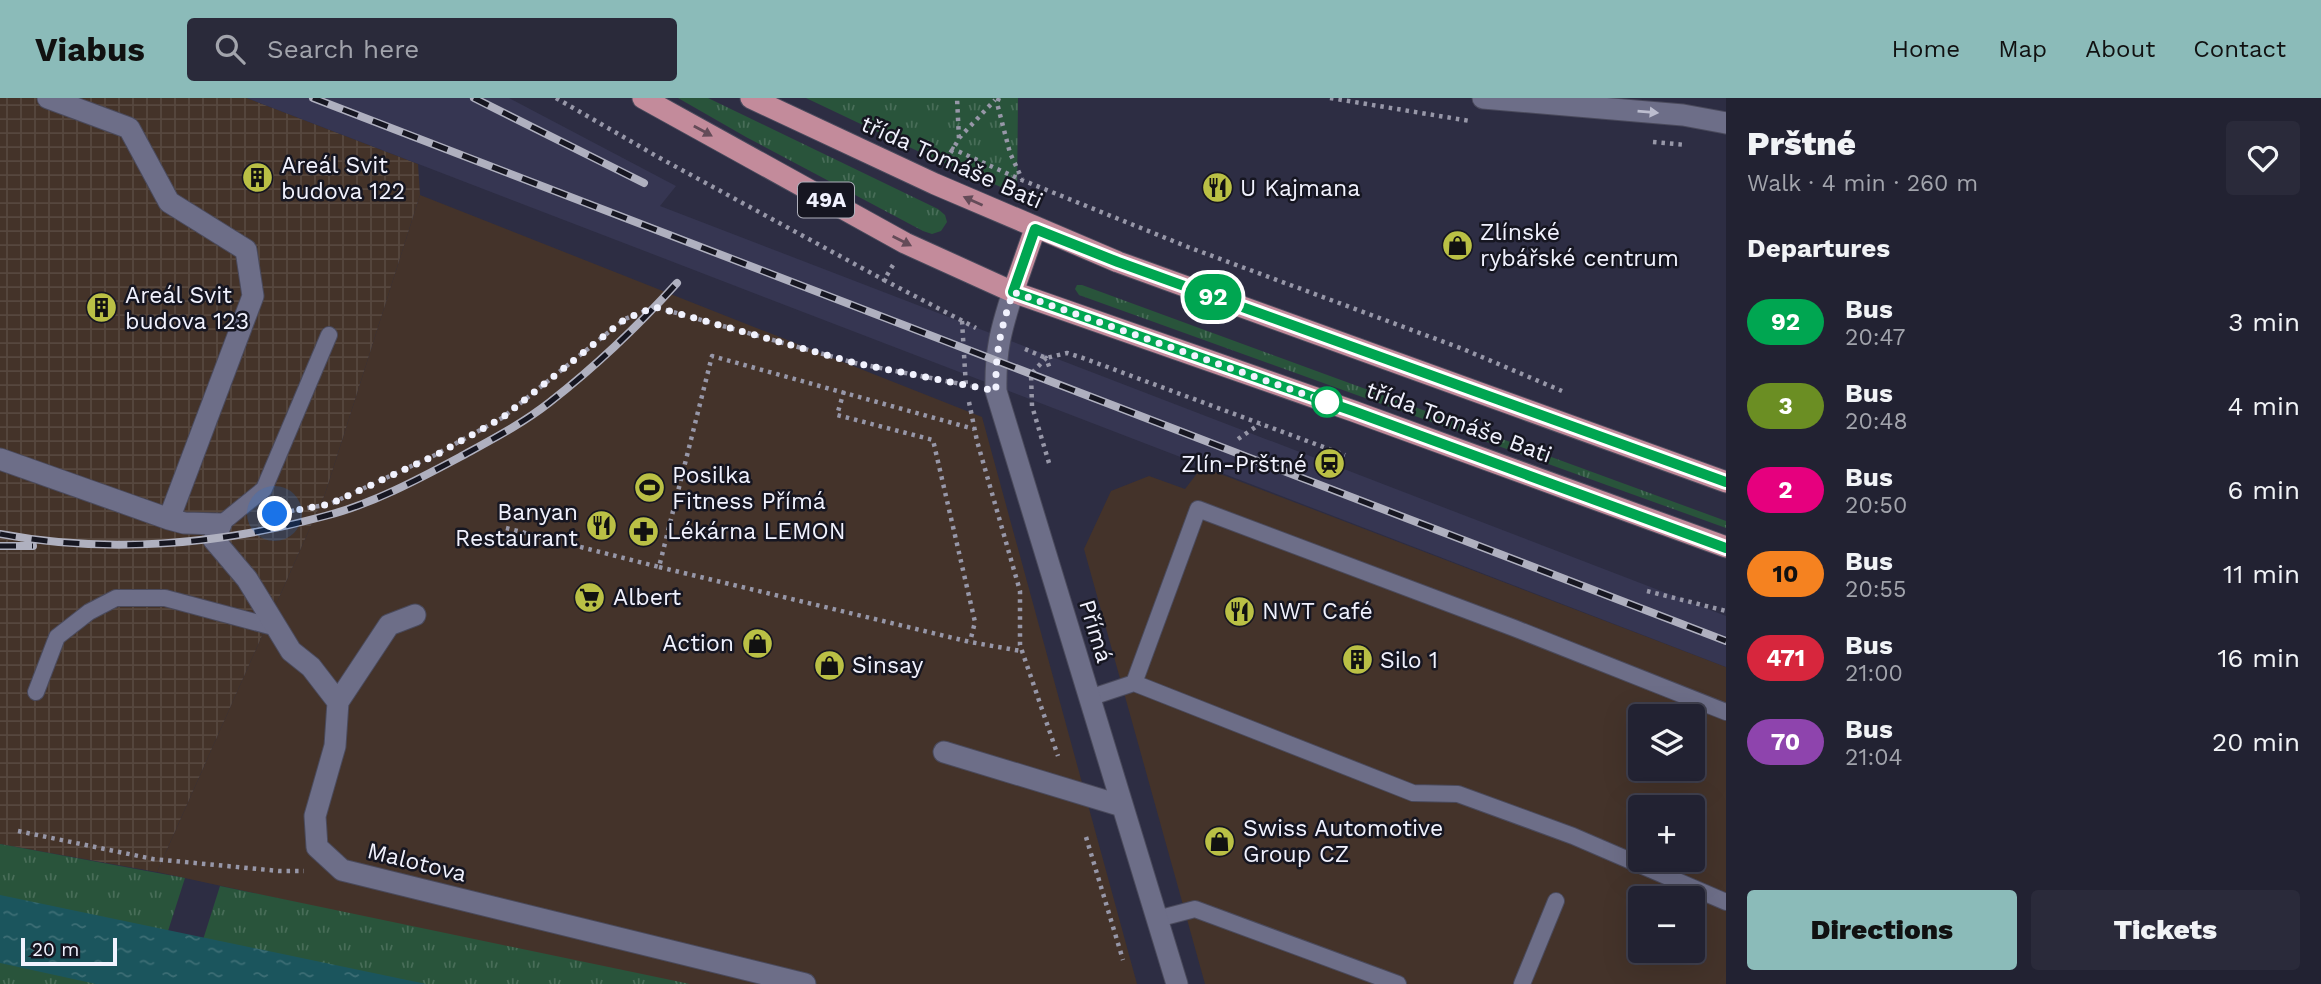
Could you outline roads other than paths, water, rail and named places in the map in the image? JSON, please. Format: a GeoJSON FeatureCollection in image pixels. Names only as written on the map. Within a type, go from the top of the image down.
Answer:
{"type":"FeatureCollection","features":[{"type":"Feature","properties":{"kind":"main road","name":"třída Tomáše Bati"},"geometry":{"type":"LineString","coordinates":[[643,98],[905,243],[1013,292],[1353,411],[1726,547]]}},
{"type":"Feature","properties":{"kind":"main road","name":"třída Tomáše Bati"},"geometry":{"type":"LineString","coordinates":[[755,99],[1035,229],[1118,262],[1726,482]]}},
{"type":"Feature","properties":{"kind":"main road"},"geometry":{"type":"LineString","coordinates":[[1013,292],[1035,229]]}},
{"type":"Feature","properties":{"kind":"street"},"geometry":{"type":"LineString","coordinates":[[48,98],[129,128],[169,202],[246,250],[253,296],[169,519]]}},
{"type":"Feature","properties":{"kind":"street"},"geometry":{"type":"LineString","coordinates":[[1483,98],[1683,115],[1726,123]]}},
{"type":"Feature","properties":{"kind":"street","name":"Přímá"},"geometry":{"type":"LineString","coordinates":[[1013,292],[995,360],[996,391],[1177,984]]}},
{"type":"Feature","properties":{"kind":"street"},"geometry":{"type":"LineString","coordinates":[[0,458],[169,519],[184,523],[221,524],[214,540],[247,579],[291,651],[310,667],[338,702],[389,625],[415,615]]}},
{"type":"Feature","properties":{"kind":"street","name":"Malotova"},"geometry":{"type":"LineString","coordinates":[[338,702],[335,746],[315,816],[317,847],[342,870],[805,984]]}},
{"type":"Feature","properties":{"kind":"street"},"geometry":{"type":"LineString","coordinates":[[944,752],[1122,806]]}},
{"type":"Feature","properties":{"kind":"lane"},"geometry":{"type":"LineString","coordinates":[[221,524],[264,489],[329,335]]}},
{"type":"Feature","properties":{"kind":"lane"},"geometry":{"type":"LineString","coordinates":[[1135,682],[1198,509],[1726,712]]}},
{"type":"Feature","properties":{"kind":"lane"},"geometry":{"type":"LineString","coordinates":[[36,692],[57,637],[89,612],[116,598],[165,598],[277,628]]}},
{"type":"Feature","properties":{"kind":"lane"},"geometry":{"type":"LineString","coordinates":[[1089,698],[1135,682],[1413,793],[1458,794],[1573,836],[1726,902]]}},
{"type":"Feature","properties":{"kind":"lane"},"geometry":{"type":"LineString","coordinates":[[1522,984],[1556,901]]}},
{"type":"Feature","properties":{"kind":"lane"},"geometry":{"type":"LineString","coordinates":[[1157,919],[1195,909],[1398,984]]}},
{"type":"Feature","properties":{"kind":"water"},"geometry":{"type":"Polygon","coordinates":[[[0,895],[426,984],[96,984],[0,963],[0,895]]]}},
{"type":"Feature","properties":{"kind":"railway"},"geometry":{"type":"LineString","coordinates":[[313,98],[1726,641]]}},
{"type":"Feature","properties":{"kind":"railway"},"geometry":{"type":"LineString","coordinates":[[474,98],[644,183]]}},
{"type":"Feature","properties":{"kind":"railway"},"geometry":{"type":"LineString","coordinates":[[0,534],[81,544],[122,545],[204,540],[285,526],[360,505],[444,466],[539,410],[616,345],[677,283]]}},
{"type":"Feature","properties":{"kind":"railway"},"geometry":{"type":"LineString","coordinates":[[0,546],[33,546]]}},
{"type":"Feature","properties":{"kind":"place","name":"Areál Svit budova 122"},"geometry":{"type":"Point","coordinates":[258,178]}},
{"type":"Feature","properties":{"kind":"place","name":"U Kajmana"},"geometry":{"type":"Point","coordinates":[1217,188]}},
{"type":"Feature","properties":{"kind":"place","name":"Zlínské rybářské centrum"},"geometry":{"type":"Point","coordinates":[1457,245]}},
{"type":"Feature","properties":{"kind":"place","name":"Areál Svit budova 123"},"geometry":{"type":"Point","coordinates":[102,308]}},
{"type":"Feature","properties":{"kind":"place","name":"Zlín-Prštné"},"geometry":{"type":"Point","coordinates":[1330,464]}},
{"type":"Feature","properties":{"kind":"place","name":"Posilka Fitness Přímá"},"geometry":{"type":"Point","coordinates":[649,488]}},
{"type":"Feature","properties":{"kind":"place","name":"Banyan Restaurant"},"geometry":{"type":"Point","coordinates":[601,525]}},
{"type":"Feature","properties":{"kind":"place","name":"Lékárna LEMON"},"geometry":{"type":"Point","coordinates":[644,531]}},
{"type":"Feature","properties":{"kind":"place","name":"Albert"},"geometry":{"type":"Point","coordinates":[590,597]}},
{"type":"Feature","properties":{"kind":"place","name":"NWT Café"},"geometry":{"type":"Point","coordinates":[1239,611]}},
{"type":"Feature","properties":{"kind":"place","name":"Action"},"geometry":{"type":"Point","coordinates":[757,643]}},
{"type":"Feature","properties":{"kind":"place","name":"Silo 1"},"geometry":{"type":"Point","coordinates":[1357,660]}},
{"type":"Feature","properties":{"kind":"place","name":"Sinsay"},"geometry":{"type":"Point","coordinates":[829,665]}},
{"type":"Feature","properties":{"kind":"place","name":"Swiss Automotive Group CZ"},"geometry":{"type":"Point","coordinates":[1220,841]}}]}
